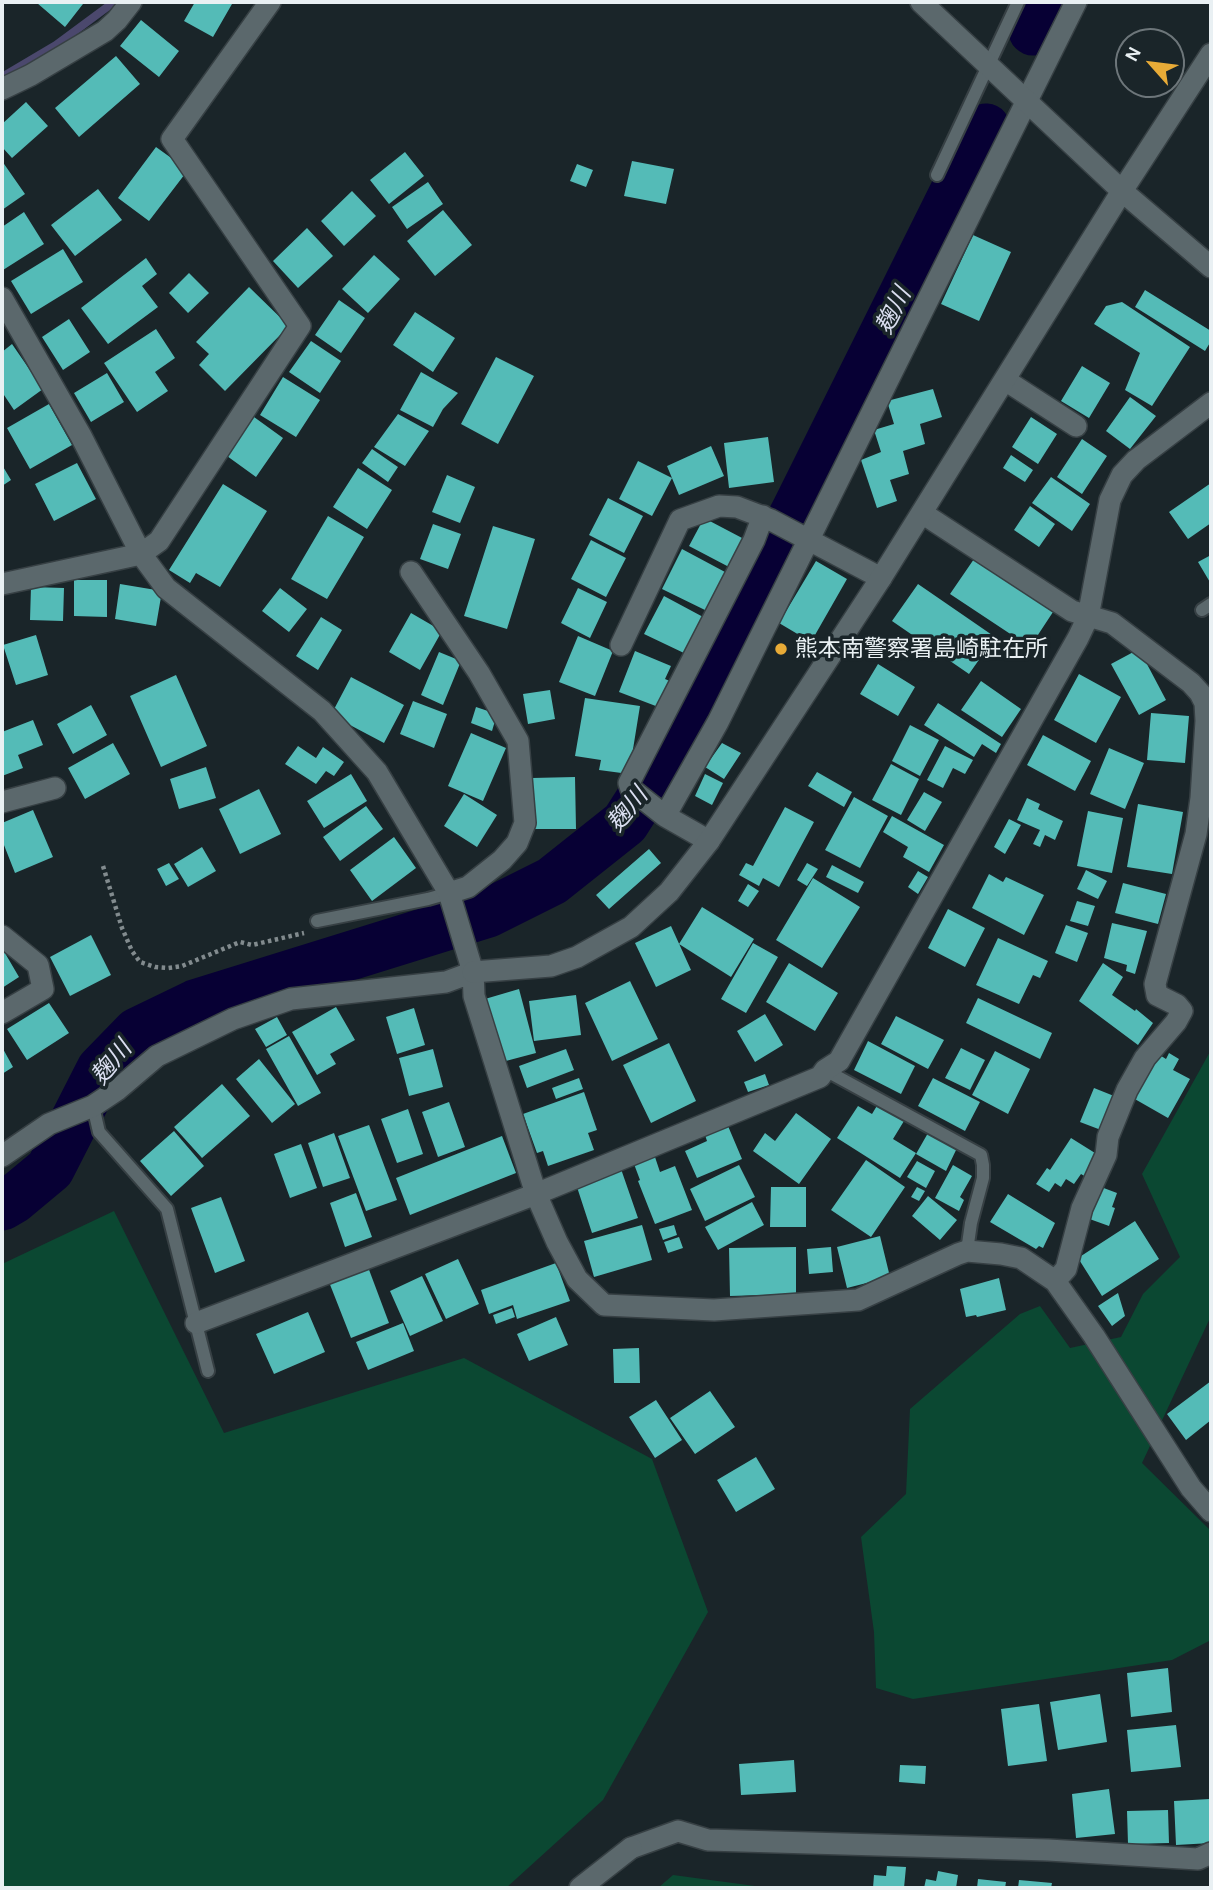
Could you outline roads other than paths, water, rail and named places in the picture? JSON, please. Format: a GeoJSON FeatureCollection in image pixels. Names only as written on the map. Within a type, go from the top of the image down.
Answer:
{"type":"FeatureCollection","features":[{"type":"Feature","properties":{"kind":"street"},"geometry":{"type":"LineString","coordinates":[[2,89],[105,31],[131,2]]}},
{"type":"Feature","properties":{"kind":"street"},"geometry":{"type":"LineString","coordinates":[[2,584],[141,554],[159,541],[300,326],[172,139],[270,2]]}},
{"type":"Feature","properties":{"kind":"street"},"geometry":{"type":"LineString","coordinates":[[921,2],[1122,191],[1211,267]]}},
{"type":"Feature","properties":{"kind":"street"},"geometry":{"type":"LineString","coordinates":[[661,812],[718,722],[806,538],[1076,2]]}},
{"type":"Feature","properties":{"kind":"street"},"geometry":{"type":"LineString","coordinates":[[2,1156],[49,1124],[93,1107],[157,1056],[233,1019],[291,999],[446,982],[473,972],[551,966],[577,957],[631,928],[669,892],[709,841],[881,578],[1122,191],[1211,54]]}},
{"type":"Feature","properties":{"kind":"street"},"geometry":{"type":"LineString","coordinates":[[2,298],[81,436],[141,554],[166,589],[322,712],[377,772],[450,898],[473,972],[474,996],[536,1194],[577,1279],[604,1304],[714,1310],[858,1300],[967,1251],[1021,1258],[1055,1282],[1094,1336],[1191,1488],[1211,1511]]}},
{"type":"Feature","properties":{"kind":"street"},"geometry":{"type":"LineString","coordinates":[[1005,380],[1076,426]]}},
{"type":"Feature","properties":{"kind":"street"},"geometry":{"type":"LineString","coordinates":[[196,1323],[536,1194],[820,1077],[825,1070],[839,1061],[1078,638],[1088,617],[1110,500],[1122,475],[1136,460],[1211,403]]}},
{"type":"Feature","properties":{"kind":"street"},"geometry":{"type":"LineString","coordinates":[[621,645],[680,520],[719,506],[737,508],[767,518],[881,578]]}},
{"type":"Feature","properties":{"kind":"street"},"geometry":{"type":"LineString","coordinates":[[922,513],[1072,611],[1112,623],[1191,683],[1208,702],[1196,834],[1156,984],[1157,995],[1177,1005],[1182,1011],[1177,1022],[1145,1058],[1126,1090],[1108,1137],[1106,1155],[1082,1208],[1066,1269],[1055,1282]]}},
{"type":"Feature","properties":{"kind":"street"},"geometry":{"type":"LineString","coordinates":[[709,841],[661,812],[631,789],[629,783],[767,518]]}},
{"type":"Feature","properties":{"kind":"street"},"geometry":{"type":"LineString","coordinates":[[411,572],[479,673],[518,741],[525,823],[517,843],[502,860],[450,898]]}},
{"type":"Feature","properties":{"kind":"street"},"geometry":{"type":"LineString","coordinates":[[2,802],[55,788]]}},
{"type":"Feature","properties":{"kind":"street"},"geometry":{"type":"LineString","coordinates":[[2,936],[38,965],[43,989],[2,1013]]}},
{"type":"Feature","properties":{"kind":"street"},"geometry":{"type":"LineString","coordinates":[[580,1888],[631,1848],[678,1830],[708,1840],[1048,1850],[1198,1859],[1211,1853]]}},
{"type":"Feature","properties":{"kind":"lane"},"geometry":{"type":"LineString","coordinates":[[937,175],[1018,2]]}},
{"type":"Feature","properties":{"kind":"lane"},"geometry":{"type":"LineString","coordinates":[[317,920],[428,899],[450,898]]}},
{"type":"Feature","properties":{"kind":"lane"},"geometry":{"type":"LineString","coordinates":[[825,1070],[981,1155],[983,1178],[967,1251]]}},
{"type":"Feature","properties":{"kind":"lane"},"geometry":{"type":"LineString","coordinates":[[93,1107],[99,1132],[167,1209],[208,1371]]}},
{"type":"Feature","properties":{"kind":"waterway"},"geometry":{"type":"LineString","coordinates":[[2,77],[56,45],[114,2]]}},
{"type":"Feature","properties":{"kind":"waterway","name":"麹川"},"geometry":{"type":"LineString","coordinates":[[1033,31],[1045,2]]}},
{"type":"Feature","properties":{"kind":"waterway","name":"麹川"},"geometry":{"type":"LineString","coordinates":[[2,1206],[50,1169],[101,1069],[137,1032],[195,1004],[488,913],[552,881],[625,823],[671,751],[796,510],[986,128]]}},
{"type":"Feature","properties":{"kind":"place","name":"熊本南警察署島崎駐在所"},"geometry":{"type":"Point","coordinates":[781,649]}}]}
